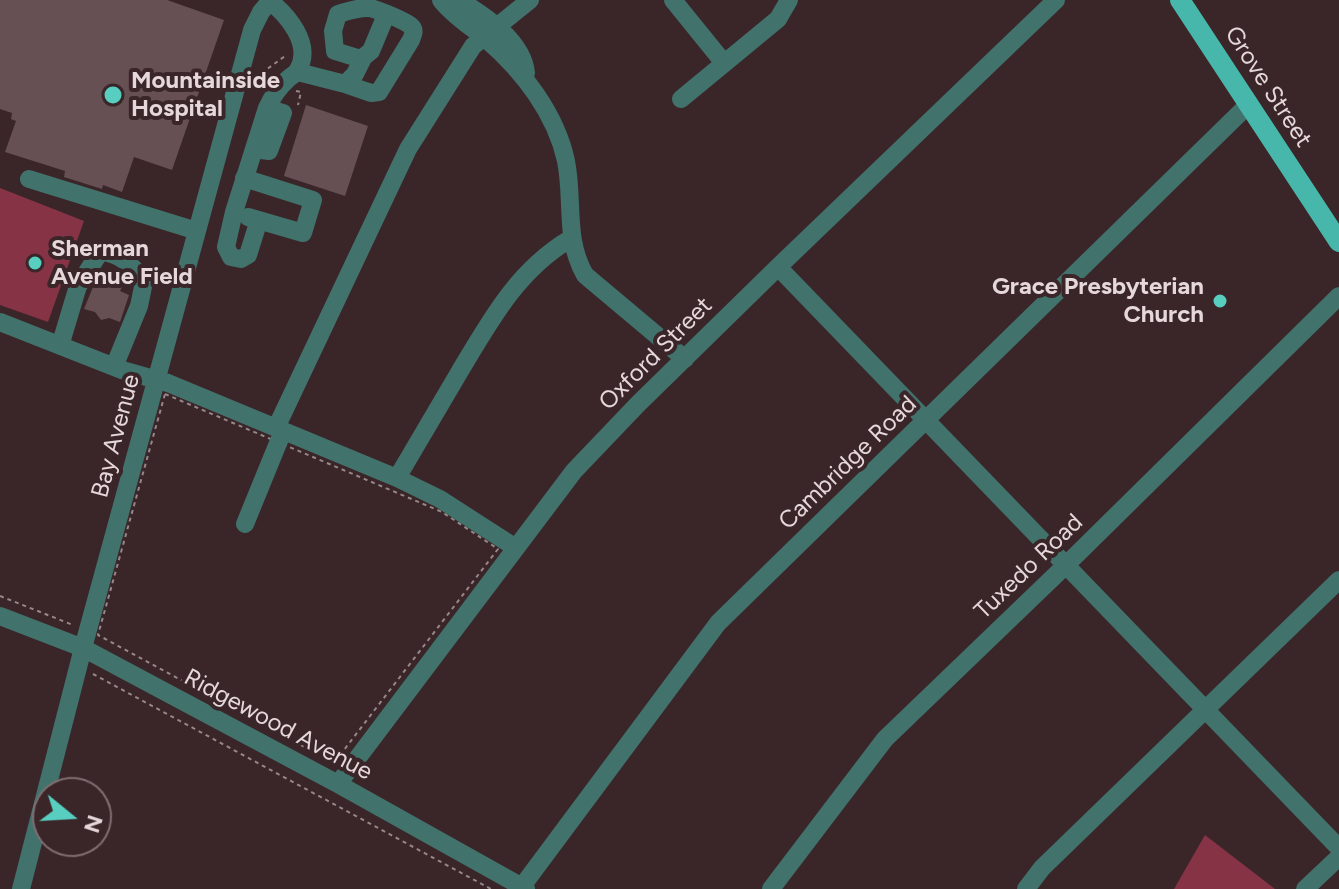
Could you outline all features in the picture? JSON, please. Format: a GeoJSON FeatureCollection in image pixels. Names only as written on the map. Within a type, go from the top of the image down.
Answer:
{"type":"FeatureCollection","features":[{"type":"Feature","properties":{"kind":"main road","name":"Grove Street"},"geometry":{"type":"LineString","coordinates":[[1180,0],[1339,242]]}},
{"type":"Feature","properties":{"kind":"street"},"geometry":{"type":"LineString","coordinates":[[259,220],[248,255],[241,259],[231,257],[226,247],[234,212],[267,108],[273,97],[298,72],[303,55],[299,36],[270,0]]}},
{"type":"Feature","properties":{"kind":"street","name":"Bay Avenue"},"geometry":{"type":"LineString","coordinates":[[21,889],[83,648],[252,30],[270,0]]}},
{"type":"Feature","properties":{"kind":"street"},"geometry":{"type":"LineString","coordinates":[[441,0],[490,31]]}},
{"type":"Feature","properties":{"kind":"street"},"geometry":{"type":"LineString","coordinates":[[459,0],[490,31],[527,79],[548,115],[566,161],[570,239],[585,275],[685,359]]}},
{"type":"Feature","properties":{"kind":"street"},"geometry":{"type":"LineString","coordinates":[[253,520],[284,436],[400,164],[470,50],[530,0]]}},
{"type":"Feature","properties":{"kind":"street"},"geometry":{"type":"LineString","coordinates":[[673,0],[724,63]]}},
{"type":"Feature","properties":{"kind":"street"},"geometry":{"type":"LineString","coordinates":[[681,99],[778,19],[789,0]]}},
{"type":"Feature","properties":{"kind":"street","name":"Oxford Street"},"geometry":{"type":"LineString","coordinates":[[338,784],[574,471],[778,267],[1056,0]]}},
{"type":"Feature","properties":{"kind":"street"},"geometry":{"type":"LineString","coordinates":[[298,72],[371,93],[379,92],[411,40],[412,26],[369,8],[338,14],[333,31],[335,51],[352,58],[363,58]]}},
{"type":"Feature","properties":{"kind":"street"},"geometry":{"type":"LineString","coordinates":[[345,84],[371,51],[386,15]]}},
{"type":"Feature","properties":{"kind":"street","name":"Cambridge Road"},"geometry":{"type":"LineString","coordinates":[[523,888],[718,623],[1248,105]]}},
{"type":"Feature","properties":{"kind":"street"},"geometry":{"type":"LineString","coordinates":[[234,212],[303,233],[313,200],[244,178]]}},
{"type":"Feature","properties":{"kind":"street"},"geometry":{"type":"LineString","coordinates":[[29,179],[197,231]]}},
{"type":"Feature","properties":{"kind":"street"},"geometry":{"type":"LineString","coordinates":[[397,478],[501,302],[525,273],[570,239]]}},
{"type":"Feature","properties":{"kind":"street"},"geometry":{"type":"LineString","coordinates":[[60,346],[78,286],[100,252],[111,252],[139,273],[144,282],[139,306],[114,367]]}},
{"type":"Feature","properties":{"kind":"street"},"geometry":{"type":"LineString","coordinates":[[778,267],[1339,848]]}},
{"type":"Feature","properties":{"kind":"street","name":"Tuxedo Road"},"geometry":{"type":"LineString","coordinates":[[771,889],[885,739],[1339,296]]}},
{"type":"Feature","properties":{"kind":"street"},"geometry":{"type":"LineString","coordinates":[[0,322],[114,367],[156,380],[284,436],[397,478],[440,499],[516,548]]}},
{"type":"Feature","properties":{"kind":"street"},"geometry":{"type":"LineString","coordinates":[[1026,889],[1042,868],[1339,580]]}},
{"type":"Feature","properties":{"kind":"street","name":"Ridgewood Avenue"},"geometry":{"type":"LineString","coordinates":[[0,616],[83,648],[338,784],[523,888]]}},
{"type":"Feature","properties":{"kind":"street"},"geometry":{"type":"LineString","coordinates":[[1305,889],[1339,857]]}},
{"type":"Feature","properties":{"kind":"path"},"geometry":{"type":"LineString","coordinates":[[254,79],[288,54]]}},
{"type":"Feature","properties":{"kind":"path"},"geometry":{"type":"LineString","coordinates":[[165,394],[284,436],[442,512],[498,549],[334,763],[98,635],[165,394]]}},
{"type":"Feature","properties":{"kind":"path"},"geometry":{"type":"LineString","coordinates":[[0,596],[74,625]]}},
{"type":"Feature","properties":{"kind":"path"},"geometry":{"type":"LineString","coordinates":[[93,673],[491,889]]}},
{"type":"Feature","properties":{"kind":"shaded area","name":"Sherman Avenue Field"},"geometry":{"type":"Polygon","coordinates":[[[0,188],[84,221],[48,322],[0,305],[0,188]]]}},
{"type":"Feature","properties":{"kind":"shaded area"},"geometry":{"type":"Polygon","coordinates":[[[1205,835],[1275,889],[1174,889],[1205,835]]]}},
{"type":"Feature","properties":{"kind":"building","name":"Mountainside Hospital"},"geometry":{"type":"Polygon","coordinates":[[[0,0],[167,0],[224,20],[172,170],[134,157],[122,192],[64,177],[65,171],[5,152],[16,121],[11,119],[12,113],[0,109],[0,0]]]}},
{"type":"Feature","properties":{"kind":"building"},"geometry":{"type":"Polygon","coordinates":[[[306,105],[368,126],[345,196],[284,176],[306,105]]]}},
{"type":"Feature","properties":{"kind":"building"},"geometry":{"type":"Polygon","coordinates":[[[106,281],[122,287],[120,291],[129,295],[120,322],[109,318],[101,320],[95,312],[84,309],[95,282],[104,286],[106,281]]]}},
{"type":"Feature","properties":{"kind":"place","name":"Mountainside Hospital"},"geometry":{"type":"Point","coordinates":[113,95]}},
{"type":"Feature","properties":{"kind":"place","name":"Sherman Avenue Field"},"geometry":{"type":"Point","coordinates":[35,263]}},
{"type":"Feature","properties":{"kind":"place","name":"Grace Presbyterian Church"},"geometry":{"type":"Point","coordinates":[1220,301]}}]}
